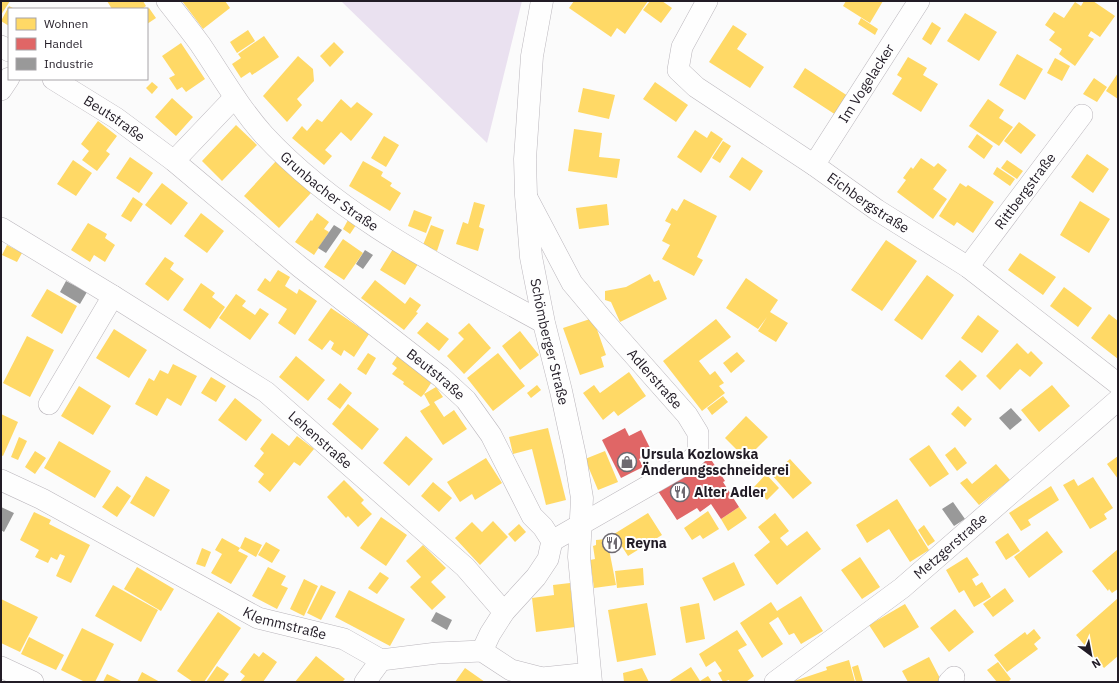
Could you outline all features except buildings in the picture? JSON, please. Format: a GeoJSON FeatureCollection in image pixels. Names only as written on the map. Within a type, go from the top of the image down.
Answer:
{"type":"FeatureCollection","features":[{"type":"Feature","properties":{"kind":"main road","name":"Schömberger Straße"},"geometry":{"type":"LineString","coordinates":[[542,1],[532,56],[526,144],[526,195],[531,256],[544,323],[575,456],[582,498],[582,523],[579,557],[590,678]]}},
{"type":"Feature","properties":{"kind":"street","name":"Grunbacher Straße"},"geometry":{"type":"LineString","coordinates":[[166,1],[199,43],[234,98],[264,134],[287,158],[344,205],[397,240],[544,323]]}},
{"type":"Feature","properties":{"kind":"street","name":"Eichbergstraße"},"geometry":{"type":"LineString","coordinates":[[707,1],[682,47],[678,70],[696,87],[814,165],[877,210],[968,267],[1118,384]]}},
{"type":"Feature","properties":{"kind":"street","name":"Im Vogelacker"},"geometry":{"type":"LineString","coordinates":[[814,165],[919,1]]}},
{"type":"Feature","properties":{"kind":"street"},"geometry":{"type":"LineString","coordinates":[[1,90],[8,80]]}},
{"type":"Feature","properties":{"kind":"street","name":"Beutstraße"},"geometry":{"type":"LineString","coordinates":[[55,80],[116,118],[174,161],[300,267],[441,377],[466,400],[492,434],[532,516],[543,527],[552,541]]}},
{"type":"Feature","properties":{"kind":"street"},"geometry":{"type":"LineString","coordinates":[[174,161],[234,98]]}},
{"type":"Feature","properties":{"kind":"street","name":"Rittbergstraße"},"geometry":{"type":"LineString","coordinates":[[968,267],[1082,115]]}},
{"type":"Feature","properties":{"kind":"street","name":"Adlerstraße"},"geometry":{"type":"LineString","coordinates":[[526,195],[572,283],[687,415],[698,433],[698,453],[688,463],[552,541]]}},
{"type":"Feature","properties":{"kind":"street","name":"Lehenstraße"},"geometry":{"type":"LineString","coordinates":[[1,228],[266,392],[465,567],[504,612]]}},
{"type":"Feature","properties":{"kind":"street"},"geometry":{"type":"LineString","coordinates":[[49,404],[113,296]]}},
{"type":"Feature","properties":{"kind":"street","name":"Metzgerstraße"},"geometry":{"type":"LineString","coordinates":[[775,682],[902,588],[1118,400]]}},
{"type":"Feature","properties":{"kind":"street","name":"Klemmstraße"},"geometry":{"type":"LineString","coordinates":[[1,480],[42,499],[258,618],[344,639],[381,660]]}},
{"type":"Feature","properties":{"kind":"street"},"geometry":{"type":"LineString","coordinates":[[482,651],[490,634],[504,612],[536,577],[548,559],[552,541]]}},
{"type":"Feature","properties":{"kind":"street"},"geometry":{"type":"LineString","coordinates":[[365,682],[381,660],[437,653],[482,651],[511,670],[542,678],[590,678]]}},
{"type":"Feature","properties":{"kind":"street"},"geometry":{"type":"LineString","coordinates":[[1,668],[33,682]]}},
{"type":"Feature","properties":{"kind":"shaded area"},"geometry":{"type":"Polygon","coordinates":[[[341,1],[522,1],[487,143],[341,1]]]}},
{"type":"Feature","properties":{"kind":"place","name":"Ursula Kozlowska Änderungsschneiderei"},"geometry":{"type":"Point","coordinates":[627,462]}},
{"type":"Feature","properties":{"kind":"place","name":"Alter Adler"},"geometry":{"type":"Point","coordinates":[680,492]}},
{"type":"Feature","properties":{"kind":"place","name":"Reyna"},"geometry":{"type":"Point","coordinates":[612,543]}}]}
